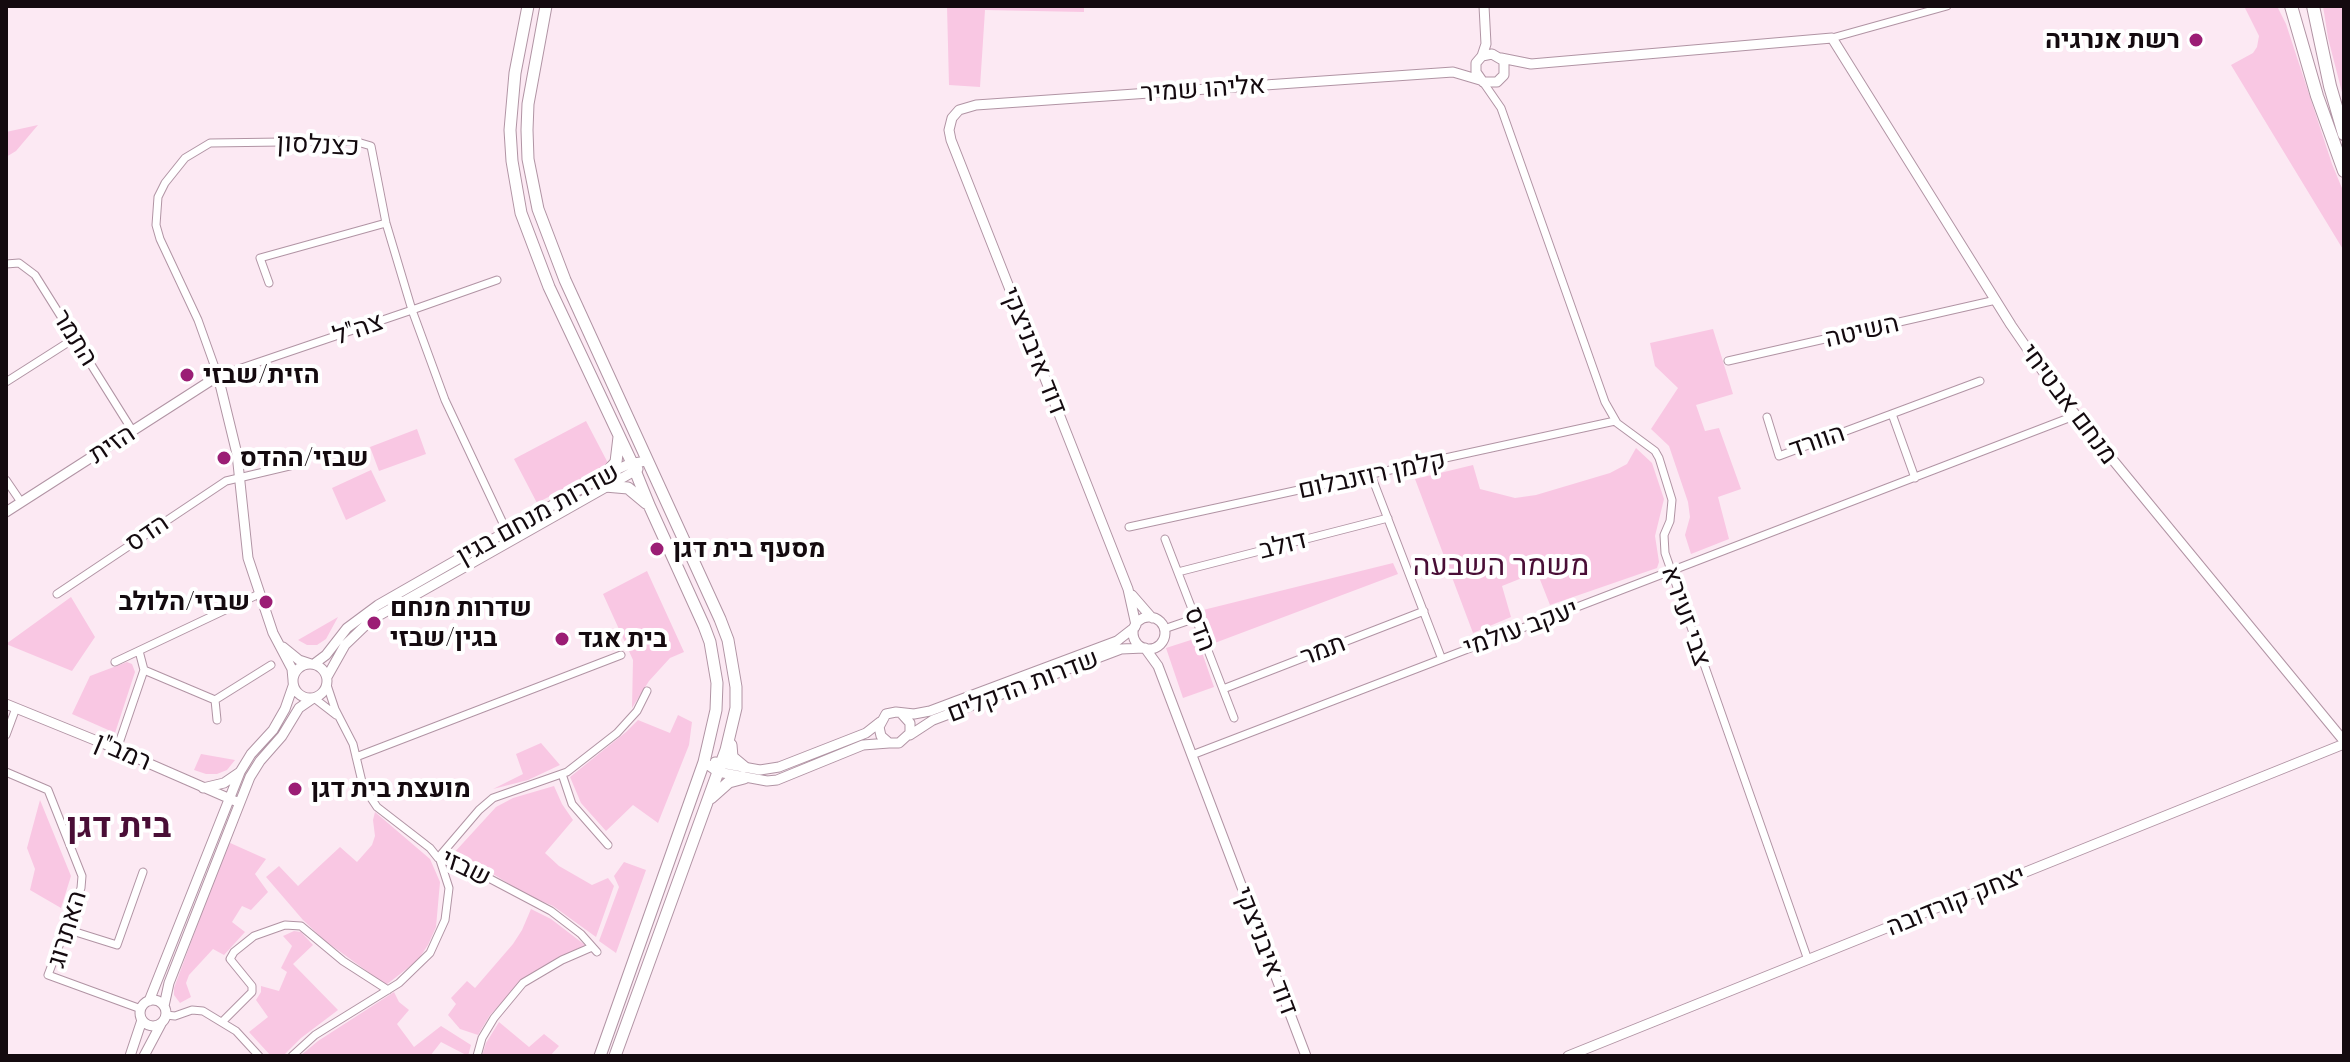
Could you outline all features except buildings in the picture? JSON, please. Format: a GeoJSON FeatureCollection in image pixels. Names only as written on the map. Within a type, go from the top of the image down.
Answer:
{"type":"FeatureCollection","features":[{"type":"Feature","properties":{"kind":"highway"},"geometry":{"type":"LineString","coordinates":[[2291,6],[2317,96],[2344,171]]}},
{"type":"Feature","properties":{"kind":"highway"},"geometry":{"type":"LineString","coordinates":[[2313,6],[2344,134]]}},
{"type":"Feature","properties":{"kind":"main road"},"geometry":{"type":"LineString","coordinates":[[528,6],[511,102],[515,189],[537,260],[634,467],[704,626],[715,663],[716,710],[704,762],[600,1056]]}},
{"type":"Feature","properties":{"kind":"main road"},"geometry":{"type":"LineString","coordinates":[[546,6],[528,104],[528,159],[532,185],[553,253],[728,640],[736,687],[736,708],[720,767],[615,1056]]}},
{"type":"Feature","properties":{"kind":"main road"},"geometry":{"type":"LineString","coordinates":[[619,436],[616,462],[605,480],[628,488],[649,505]]}},
{"type":"Feature","properties":{"kind":"main road"},"geometry":{"type":"LineString","coordinates":[[708,801],[744,773],[732,757],[730,735]]}},
{"type":"Feature","properties":{"kind":"street"},"geometry":{"type":"LineString","coordinates":[[1484,6],[1486,35],[1492,50],[1505,66],[1503,77]]}},
{"type":"Feature","properties":{"kind":"street"},"geometry":{"type":"LineString","coordinates":[[1480,58],[1499,56],[1531,64],[1832,38],[1947,6]]}},
{"type":"Feature","properties":{"kind":"street"},"geometry":{"type":"LineString","coordinates":[[1486,35],[1475,68],[1482,81],[1493,84],[1531,64]]}},
{"type":"Feature","properties":{"kind":"street","name":"מנחם אבטיחי"},"geometry":{"type":"LineString","coordinates":[[1832,38],[1996,300],[2074,416],[2344,743]]}},
{"type":"Feature","properties":{"kind":"street","name":"אליהו שמיר"},"geometry":{"type":"LineString","coordinates":[[1453,72],[1480,58]]}},
{"type":"Feature","properties":{"kind":"street","name":"אליהו שמיר"},"geometry":{"type":"LineString","coordinates":[[956,113],[976,105],[1453,72],[1482,81]]}},
{"type":"Feature","properties":{"kind":"street","name":"צבי זעירא"},"geometry":{"type":"LineString","coordinates":[[1501,108],[1503,77]]}},
{"type":"Feature","properties":{"kind":"street","name":"צבי זעירא"},"geometry":{"type":"LineString","coordinates":[[1482,81],[1501,108],[1605,402],[1615,421],[1655,451],[1659,458],[1672,500],[1664,543],[1670,572],[1808,960]]}},
{"type":"Feature","properties":{"kind":"street","name":"דוד איבניצקי"},"geometry":{"type":"LineString","coordinates":[[956,113],[949,123],[951,140],[1128,589],[1135,626]]}},
{"type":"Feature","properties":{"kind":"street","name":"כצנלסון"},"geometry":{"type":"LineString","coordinates":[[218,376],[198,320],[156,225],[158,197],[165,183],[185,158],[210,143],[364,142],[371,146],[374,154],[386,223],[412,310],[445,400],[509,536]]}},
{"type":"Feature","properties":{"kind":"street"},"geometry":{"type":"LineString","coordinates":[[269,283],[260,258],[386,223]]}},
{"type":"Feature","properties":{"kind":"street","name":"התמר"},"geometry":{"type":"LineString","coordinates":[[6,264],[19,263],[35,275],[132,430]]}},
{"type":"Feature","properties":{"kind":"street","name":"צה\"ל"},"geometry":{"type":"LineString","coordinates":[[218,376],[497,280]]}},
{"type":"Feature","properties":{"kind":"street","name":"השיטה"},"geometry":{"type":"LineString","coordinates":[[1728,361],[1996,300]]}},
{"type":"Feature","properties":{"kind":"street"},"geometry":{"type":"LineString","coordinates":[[6,382],[75,338]]}},
{"type":"Feature","properties":{"kind":"street"},"geometry":{"type":"LineString","coordinates":[[218,376],[237,454],[248,558],[278,642],[292,669],[293,683],[300,696],[313,698]]}},
{"type":"Feature","properties":{"kind":"street","name":"הזית"},"geometry":{"type":"LineString","coordinates":[[6,512],[218,376]]}},
{"type":"Feature","properties":{"kind":"street","name":"הוורד"},"geometry":{"type":"LineString","coordinates":[[1767,417],[1779,456],[1980,381]]}},
{"type":"Feature","properties":{"kind":"street"},"geometry":{"type":"LineString","coordinates":[[1892,414],[1915,478]]}},
{"type":"Feature","properties":{"kind":"street","name":"יעקב עולמי"},"geometry":{"type":"LineString","coordinates":[[1192,755],[2074,416]]}},
{"type":"Feature","properties":{"kind":"street","name":"קלמן רוזנבלום"},"geometry":{"type":"LineString","coordinates":[[1129,527],[1615,421]]}},
{"type":"Feature","properties":{"kind":"street","name":"שדרות מנחם בגין"},"geometry":{"type":"LineString","coordinates":[[327,681],[345,645],[371,620],[605,480],[646,461]]}},
{"type":"Feature","properties":{"kind":"street","name":"הדס"},"geometry":{"type":"LineString","coordinates":[[57,594],[217,486],[302,463]]}},
{"type":"Feature","properties":{"kind":"street"},"geometry":{"type":"LineString","coordinates":[[1371,475],[1441,657]]}},
{"type":"Feature","properties":{"kind":"street"},"geometry":{"type":"LineString","coordinates":[[6,480],[21,502]]}},
{"type":"Feature","properties":{"kind":"street","name":"דולב"},"geometry":{"type":"LineString","coordinates":[[1178,572],[1388,518]]}},
{"type":"Feature","properties":{"kind":"street","name":"שדרות מנחם בגין"},"geometry":{"type":"LineString","coordinates":[[313,664],[326,655],[347,628],[365,612],[509,536]]}},
{"type":"Feature","properties":{"kind":"street","name":"הדס"},"geometry":{"type":"LineString","coordinates":[[1165,539],[1234,718]]}},
{"type":"Feature","properties":{"kind":"street","name":"דוד איבניצקי"},"geometry":{"type":"LineString","coordinates":[[1128,589],[1152,618]]}},
{"type":"Feature","properties":{"kind":"street"},"geometry":{"type":"LineString","coordinates":[[115,662],[259,594]]}},
{"type":"Feature","properties":{"kind":"street","name":"תמר"},"geometry":{"type":"LineString","coordinates":[[1223,689],[1424,611]]}},
{"type":"Feature","properties":{"kind":"street"},"geometry":{"type":"LineString","coordinates":[[1152,618],[1159,621],[1164,629],[1161,643],[1153,649],[1144,648],[1135,639],[1135,626],[1141,620],[1152,618]]}},
{"type":"Feature","properties":{"kind":"street"},"geometry":{"type":"LineString","coordinates":[[1164,629],[1196,618]]}},
{"type":"Feature","properties":{"kind":"street","name":"שדרות הדקלים"},"geometry":{"type":"LineString","coordinates":[[901,713],[930,711],[1117,641],[1135,626]]}},
{"type":"Feature","properties":{"kind":"street"},"geometry":{"type":"LineString","coordinates":[[130,1056],[141,1015],[234,801],[299,708],[323,694],[327,681],[321,668],[299,660],[278,642]]}},
{"type":"Feature","properties":{"kind":"street","name":"דוד איבניצקי"},"geometry":{"type":"LineString","coordinates":[[1158,666],[1157,651],[1161,643]]}},
{"type":"Feature","properties":{"kind":"street","name":"דוד איבניצקי"},"geometry":{"type":"LineString","coordinates":[[1144,648],[1158,666],[1306,1056]]}},
{"type":"Feature","properties":{"kind":"street","name":"שדרות הדקלים"},"geometry":{"type":"LineString","coordinates":[[908,737],[933,720],[1020,687],[1121,649],[1144,648]]}},
{"type":"Feature","properties":{"kind":"street"},"geometry":{"type":"LineString","coordinates":[[117,749],[144,670],[139,651]]}},
{"type":"Feature","properties":{"kind":"street"},"geometry":{"type":"LineString","coordinates":[[356,757],[621,655]]}},
{"type":"Feature","properties":{"kind":"street"},"geometry":{"type":"LineString","coordinates":[[144,1056],[164,1015],[169,983],[234,801],[240,772],[251,754],[273,730],[285,709],[297,670],[313,664]]}},
{"type":"Feature","properties":{"kind":"street"},"geometry":{"type":"LineString","coordinates":[[215,700],[271,665]]}},
{"type":"Feature","properties":{"kind":"street"},"geometry":{"type":"LineString","coordinates":[[144,670],[215,700]]}},
{"type":"Feature","properties":{"kind":"street","name":"שבזי"},"geometry":{"type":"LineString","coordinates":[[327,681],[369,798],[438,858],[481,874],[551,911],[595,949],[562,960],[523,983],[494,1018],[482,1038],[477,1056]]}},
{"type":"Feature","properties":{"kind":"street"},"geometry":{"type":"LineString","coordinates":[[292,1056],[315,1035],[388,990],[430,953],[445,920],[449,888],[438,858],[479,810],[493,798],[562,774],[617,733],[637,711],[647,691]]}},
{"type":"Feature","properties":{"kind":"street","name":"שבזי"},"geometry":{"type":"LineString","coordinates":[[313,698],[340,719]]}},
{"type":"Feature","properties":{"kind":"street"},"geometry":{"type":"LineString","coordinates":[[215,700],[217,720]]}},
{"type":"Feature","properties":{"kind":"street","name":"רמב\"ן"},"geometry":{"type":"LineString","coordinates":[[6,704],[234,801]]}},
{"type":"Feature","properties":{"kind":"street"},"geometry":{"type":"LineString","coordinates":[[6,735],[16,708]]}},
{"type":"Feature","properties":{"kind":"street"},"geometry":{"type":"LineString","coordinates":[[704,762],[744,773],[777,780],[863,745],[899,743],[908,737],[910,723],[901,713],[891,712],[866,733],[788,764],[744,773]]}},
{"type":"Feature","properties":{"kind":"street"},"geometry":{"type":"LineString","coordinates":[[880,722],[881,736],[889,743]]}},
{"type":"Feature","properties":{"kind":"street","name":"יצחק קורדובה"},"geometry":{"type":"LineString","coordinates":[[1568,1056],[2344,743]]}},
{"type":"Feature","properties":{"kind":"street","name":"האתרוג"},"geometry":{"type":"LineString","coordinates":[[6,772],[48,790],[80,870],[81,888],[48,975],[141,1015]]}},
{"type":"Feature","properties":{"kind":"street"},"geometry":{"type":"LineString","coordinates":[[203,788],[224,783],[240,772]]}},
{"type":"Feature","properties":{"kind":"street"},"geometry":{"type":"LineString","coordinates":[[562,774],[572,804],[608,845]]}},
{"type":"Feature","properties":{"kind":"street"},"geometry":{"type":"LineString","coordinates":[[66,929],[117,945],[143,872]]}},
{"type":"Feature","properties":{"kind":"street"},"geometry":{"type":"LineString","coordinates":[[222,1022],[252,992],[252,986],[230,959],[234,952],[254,936],[285,925],[301,926],[343,961],[388,990]]}},
{"type":"Feature","properties":{"kind":"street"},"geometry":{"type":"LineString","coordinates":[[149,1001],[158,1001],[164,1015]]}},
{"type":"Feature","properties":{"kind":"street"},"geometry":{"type":"LineString","coordinates":[[141,1015],[149,1026],[164,1015],[203,1011],[236,1031],[259,1056]]}},
{"type":"Feature","properties":{"kind":"shaded area"},"geometry":{"type":"Polygon","coordinates":[[[947,6],[1084,6],[1084,12],[985,10],[980,87],[949,85],[947,6]]]}},
{"type":"Feature","properties":{"kind":"shaded area"},"geometry":{"type":"Polygon","coordinates":[[[2244,6],[2277,6],[2286,24],[2344,193],[2344,251],[2231,65],[2253,53],[2257,47],[2259,36],[2244,6]]]}},
{"type":"Feature","properties":{"kind":"shaded area"},"geometry":{"type":"Polygon","coordinates":[[[2323,6],[2344,6],[2344,100],[2328,38],[2323,6]]]}},
{"type":"Feature","properties":{"kind":"shaded area"},"geometry":{"type":"Polygon","coordinates":[[[38,125],[16,151],[6,157],[6,132],[38,125]]]}},
{"type":"Feature","properties":{"kind":"shaded area"},"geometry":{"type":"Polygon","coordinates":[[[1713,329],[1733,394],[1696,405],[1705,431],[1719,428],[1741,489],[1718,497],[1729,539],[1691,554],[1685,535],[1690,517],[1688,502],[1669,446],[1651,429],[1678,388],[1655,366],[1650,343],[1713,329]]]}},
{"type":"Feature","properties":{"kind":"shaded area"},"geometry":{"type":"Polygon","coordinates":[[[586,421],[609,465],[537,503],[514,459],[586,421]]]}},
{"type":"Feature","properties":{"kind":"shaded area"},"geometry":{"type":"Polygon","coordinates":[[[417,429],[426,454],[379,471],[370,447],[417,429]]]}},
{"type":"Feature","properties":{"kind":"shaded area"},"geometry":{"type":"Polygon","coordinates":[[[1636,448],[1652,463],[1664,499],[1655,536],[1657,568],[1550,605],[1537,572],[1502,586],[1511,617],[1473,633],[1415,479],[1473,465],[1480,489],[1515,498],[1536,495],[1610,473],[1627,464],[1636,448]]]}},
{"type":"Feature","properties":{"kind":"shaded area"},"geometry":{"type":"Polygon","coordinates":[[[371,470],[386,501],[346,520],[332,488],[371,470]]]}},
{"type":"Feature","properties":{"kind":"shaded area"},"geometry":{"type":"Polygon","coordinates":[[[1393,563],[1398,574],[1212,644],[1199,611],[1393,563]]]}},
{"type":"Feature","properties":{"kind":"shaded area"},"geometry":{"type":"Polygon","coordinates":[[[647,571],[684,652],[670,658],[649,681],[632,708],[633,660],[603,594],[647,571]]]}},
{"type":"Feature","properties":{"kind":"shaded area"},"geometry":{"type":"Polygon","coordinates":[[[71,597],[95,637],[72,671],[6,644],[71,597]]]}},
{"type":"Feature","properties":{"kind":"shaded area"},"geometry":{"type":"Polygon","coordinates":[[[338,617],[326,639],[317,645],[307,645],[298,640],[338,617]]]}},
{"type":"Feature","properties":{"kind":"shaded area"},"geometry":{"type":"Polygon","coordinates":[[[1197,638],[1214,687],[1183,698],[1166,648],[1197,638]]]}},
{"type":"Feature","properties":{"kind":"shaded area"},"geometry":{"type":"Polygon","coordinates":[[[127,662],[132,664],[135,672],[115,733],[72,714],[90,676],[127,662]]]}},
{"type":"Feature","properties":{"kind":"shaded area"},"geometry":{"type":"Polygon","coordinates":[[[678,715],[692,722],[689,745],[658,823],[633,805],[606,831],[581,803],[570,777],[638,720],[670,733],[678,715]]]}},
{"type":"Feature","properties":{"kind":"shaded area"},"geometry":{"type":"Polygon","coordinates":[[[541,743],[560,765],[528,780],[493,789],[523,774],[516,754],[541,743]]]}},
{"type":"Feature","properties":{"kind":"shaded area"},"geometry":{"type":"Polygon","coordinates":[[[201,754],[235,760],[227,770],[206,774],[194,770],[201,754]]]}},
{"type":"Feature","properties":{"kind":"shaded area"},"geometry":{"type":"Polygon","coordinates":[[[554,786],[573,820],[545,853],[559,866],[592,885],[608,878],[614,886],[596,937],[553,906],[452,855],[496,807],[513,798],[554,786]]]}},
{"type":"Feature","properties":{"kind":"shaded area"},"geometry":{"type":"Polygon","coordinates":[[[40,800],[71,876],[61,908],[30,890],[35,869],[27,848],[40,800]]]}},
{"type":"Feature","properties":{"kind":"shaded area"},"geometry":{"type":"Polygon","coordinates":[[[375,812],[430,859],[440,882],[436,927],[428,945],[418,960],[386,985],[324,940],[266,877],[279,866],[298,886],[340,847],[357,862],[372,845],[375,812]]]}},
{"type":"Feature","properties":{"kind":"shaded area"},"geometry":{"type":"Polygon","coordinates":[[[228,842],[266,859],[255,874],[268,892],[251,910],[242,906],[232,922],[245,932],[224,955],[213,949],[189,975],[186,983],[191,997],[180,1003],[174,995],[174,988],[228,842]]]}},
{"type":"Feature","properties":{"kind":"shaded area"},"geometry":{"type":"Polygon","coordinates":[[[624,862],[646,870],[616,953],[599,941],[619,887],[614,876],[624,862]]]}},
{"type":"Feature","properties":{"kind":"shaded area"},"geometry":{"type":"Polygon","coordinates":[[[531,909],[551,919],[585,945],[521,983],[490,1015],[478,1035],[460,1029],[448,1015],[456,1004],[451,998],[467,981],[475,988],[513,944],[531,909]]]}},
{"type":"Feature","properties":{"kind":"shaded area"},"geometry":{"type":"Polygon","coordinates":[[[294,931],[301,932],[313,945],[293,964],[338,1010],[283,1056],[271,1056],[249,1032],[268,1017],[256,1000],[261,986],[279,991],[287,972],[281,968],[292,946],[283,936],[294,931]]]}},
{"type":"Feature","properties":{"kind":"shaded area"},"geometry":{"type":"Polygon","coordinates":[[[394,992],[399,1002],[409,1010],[397,1024],[414,1047],[441,1026],[471,1045],[468,1056],[441,1042],[430,1056],[300,1056],[318,1041],[394,992]]]}},
{"type":"Feature","properties":{"kind":"shaded area"},"geometry":{"type":"Polygon","coordinates":[[[499,1022],[529,1047],[544,1034],[559,1046],[550,1056],[482,1056],[499,1022]]]}},
{"type":"Feature","properties":{"kind":"place","name":"רשת אנרגיה"},"geometry":{"type":"Point","coordinates":[2196,40]}},
{"type":"Feature","properties":{"kind":"place","name":"הזית/שבזי"},"geometry":{"type":"Point","coordinates":[187,375]}},
{"type":"Feature","properties":{"kind":"place","name":"שבזי/ההדס"},"geometry":{"type":"Point","coordinates":[224,458]}},
{"type":"Feature","properties":{"kind":"place","name":"מסעף בית דגן"},"geometry":{"type":"Point","coordinates":[657,549]}},
{"type":"Feature","properties":{"kind":"place","name":"שבזי/הלולב"},"geometry":{"type":"Point","coordinates":[266,602]}},
{"type":"Feature","properties":{"kind":"place","name":"שדרות מנחם בגין/שבזי"},"geometry":{"type":"Point","coordinates":[374,623]}},
{"type":"Feature","properties":{"kind":"place","name":"בית אגד"},"geometry":{"type":"Point","coordinates":[562,639]}},
{"type":"Feature","properties":{"kind":"place","name":"מועצת בית דגן"},"geometry":{"type":"Point","coordinates":[295,789]}},
{"type":"Feature","properties":{"kind":"district","name":"משמר השבעה"},"geometry":{"type":"Point","coordinates":[1501,566]}},
{"type":"Feature","properties":{"kind":"district","name":"בית דגן"},"geometry":{"type":"Point","coordinates":[119,826]}}]}
